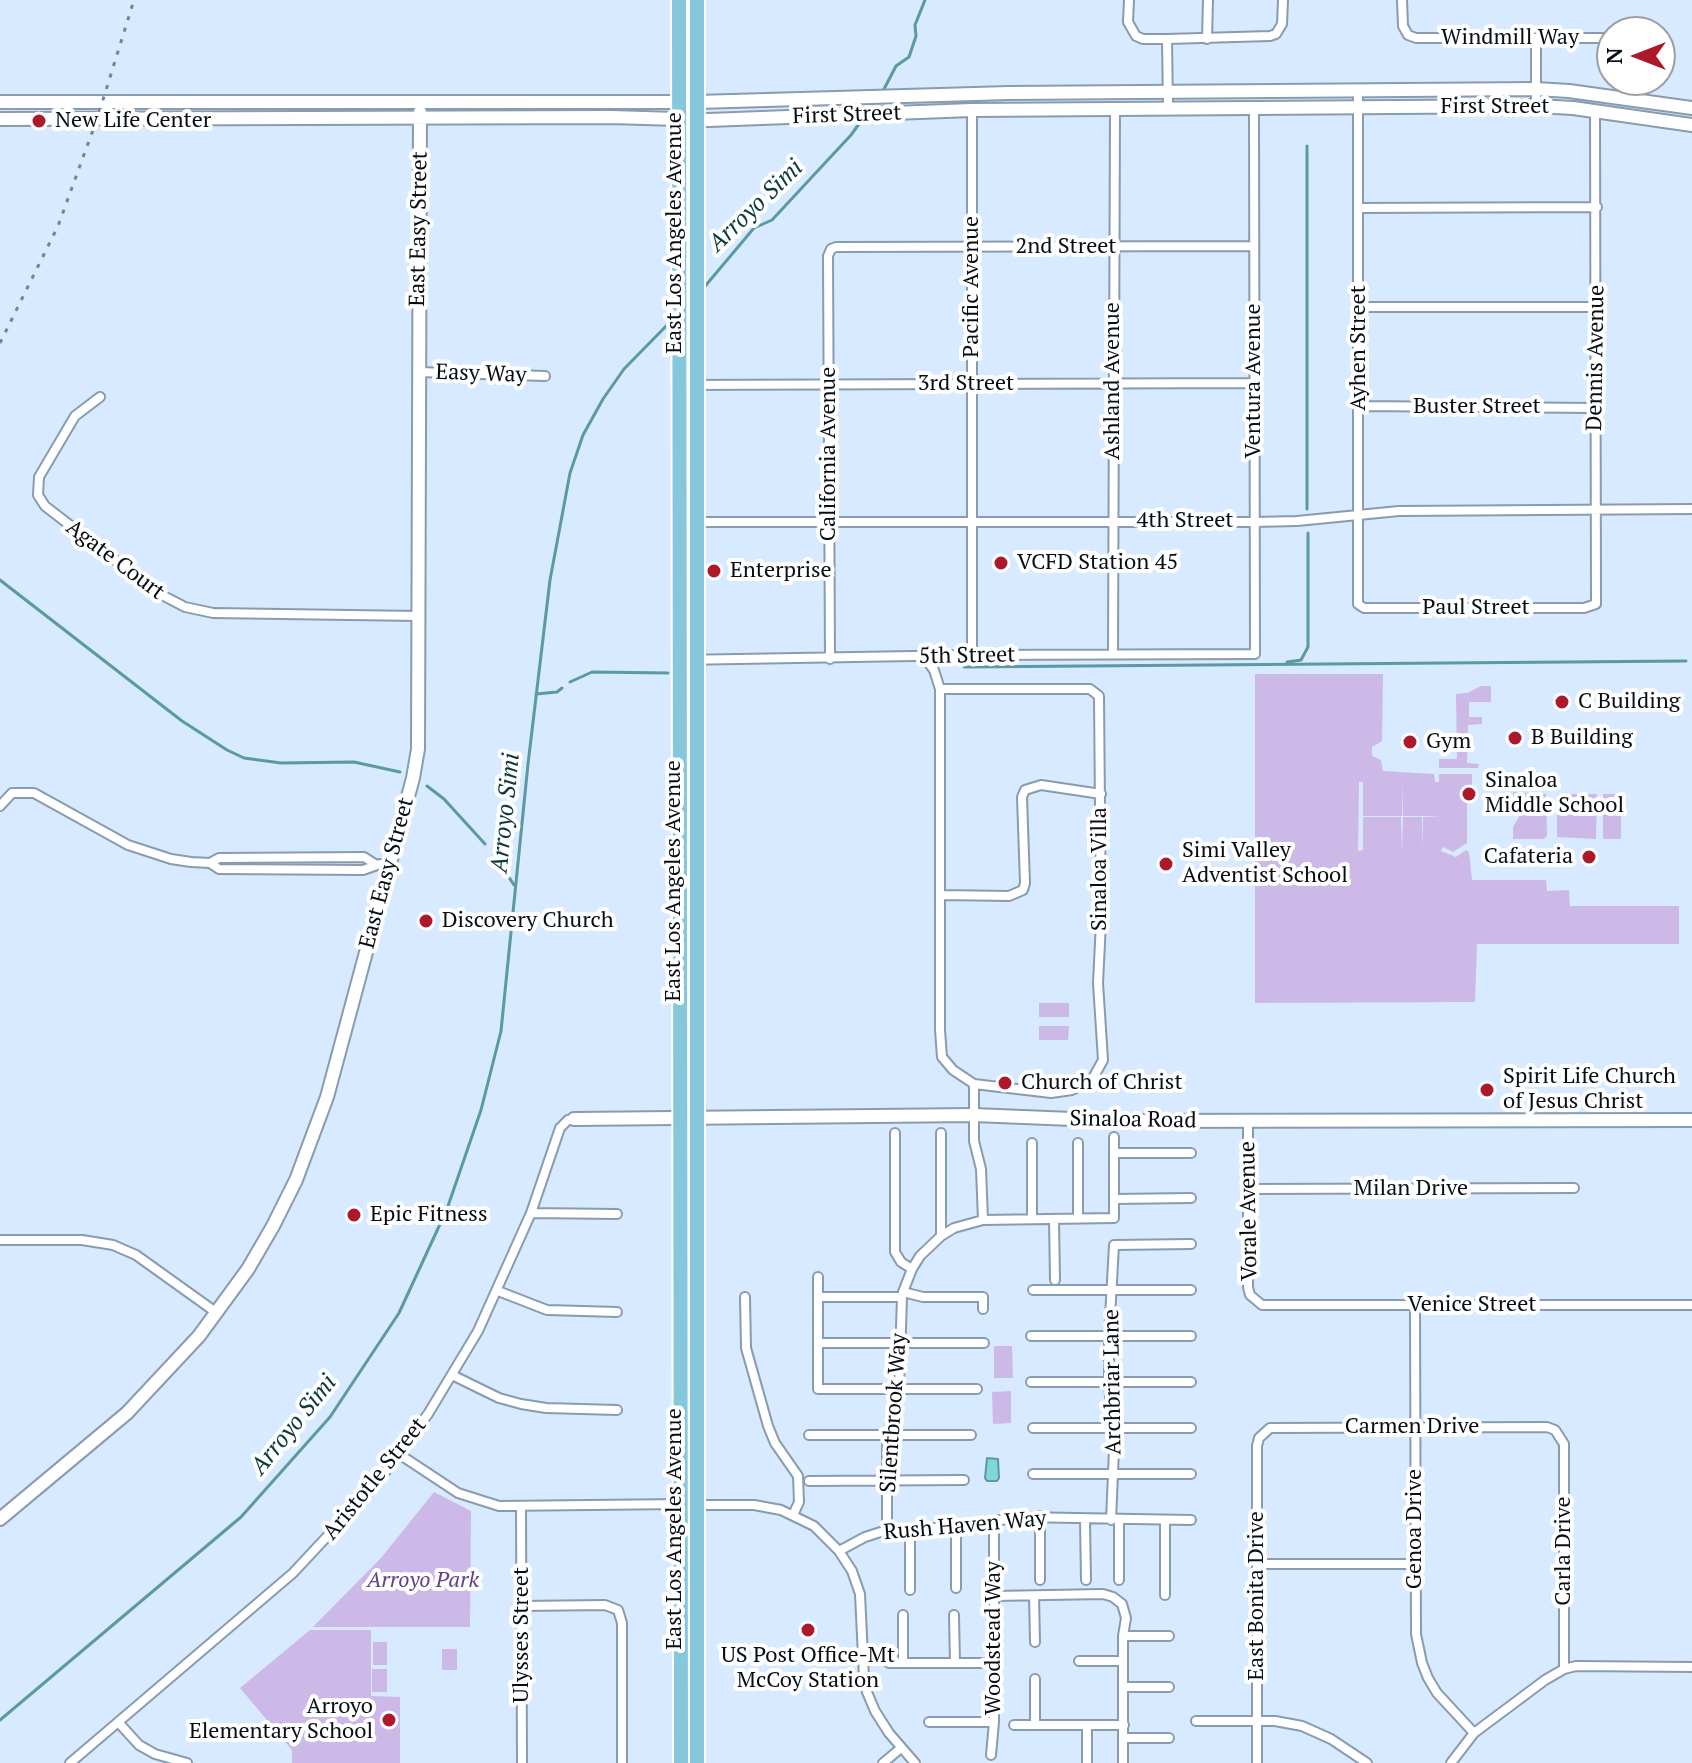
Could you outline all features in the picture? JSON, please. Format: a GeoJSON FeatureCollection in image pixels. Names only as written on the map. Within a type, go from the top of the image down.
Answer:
{"type":"FeatureCollection","features":[{"type":"Feature","properties":{"kind":"main road","name":"East Los Angeles Avenue"},"geometry":{"type":"LineString","coordinates":[[679,0],[681,1763]]}},
{"type":"Feature","properties":{"kind":"main road","name":"East Los Angeles Avenue"},"geometry":{"type":"LineString","coordinates":[[697,0],[697,1763]]}},
{"type":"Feature","properties":{"kind":"main road","name":"First Street"},"geometry":{"type":"LineString","coordinates":[[0,102],[697,102],[907,96],[1536,89],[1692,108]]}},
{"type":"Feature","properties":{"kind":"main road","name":"East Easy Street"},"geometry":{"type":"LineString","coordinates":[[0,1519],[127,1413],[175,1364],[217,1313],[273,1226],[313,1140],[327,1097],[382,864],[413,778],[418,749],[420,101]]}},
{"type":"Feature","properties":{"kind":"main road","name":"First Street"},"geometry":{"type":"LineString","coordinates":[[0,119],[696,119],[972,110],[1536,106],[1692,125]]}},
{"type":"Feature","properties":{"kind":"main road","name":"Sinaloa Road"},"geometry":{"type":"LineString","coordinates":[[574,1119],[974,1113],[1121,1121],[1692,1120]]}},
{"type":"Feature","properties":{"kind":"street"},"geometry":{"type":"LineString","coordinates":[[1129,0],[1128,22],[1132,32],[1143,39],[1266,37],[1276,34],[1282,24],[1283,0]]}},
{"type":"Feature","properties":{"kind":"street"},"geometry":{"type":"LineString","coordinates":[[1207,39],[1208,0]]}},
{"type":"Feature","properties":{"kind":"street","name":"Windmill Way"},"geometry":{"type":"LineString","coordinates":[[1402,0],[1403,26],[1408,35],[1416,38],[1596,38]]}},
{"type":"Feature","properties":{"kind":"street"},"geometry":{"type":"LineString","coordinates":[[1536,38],[1536,106]]}},
{"type":"Feature","properties":{"kind":"street"},"geometry":{"type":"LineString","coordinates":[[1167,39],[1168,107]]}},
{"type":"Feature","properties":{"kind":"street","name":"Ayhen Street"},"geometry":{"type":"LineString","coordinates":[[1358,91],[1358,604]]}},
{"type":"Feature","properties":{"kind":"street","name":"Ventura Avenue"},"geometry":{"type":"LineString","coordinates":[[1254,107],[1255,654]]}},
{"type":"Feature","properties":{"kind":"street","name":"Ashland Avenue"},"geometry":{"type":"LineString","coordinates":[[1113,654],[1115,108]]}},
{"type":"Feature","properties":{"kind":"street","name":"Pacific Avenue"},"geometry":{"type":"LineString","coordinates":[[972,110],[972,655]]}},
{"type":"Feature","properties":{"kind":"street","name":"Dennis Avenue"},"geometry":{"type":"LineString","coordinates":[[1595,111],[1596,604]]}},
{"type":"Feature","properties":{"kind":"street"},"geometry":{"type":"LineString","coordinates":[[1358,208],[1597,207]]}},
{"type":"Feature","properties":{"kind":"street","name":"2nd Street"},"geometry":{"type":"LineString","coordinates":[[831,249],[1254,246]]}},
{"type":"Feature","properties":{"kind":"street","name":"California Avenue"},"geometry":{"type":"LineString","coordinates":[[830,659],[828,256],[831,249]]}},
{"type":"Feature","properties":{"kind":"street"},"geometry":{"type":"LineString","coordinates":[[1359,307],[1597,307]]}},
{"type":"Feature","properties":{"kind":"street","name":"Easy Way"},"geometry":{"type":"LineString","coordinates":[[418,372],[545,376]]}},
{"type":"Feature","properties":{"kind":"street","name":"3rd Street"},"geometry":{"type":"LineString","coordinates":[[678,385],[1253,383]]}},
{"type":"Feature","properties":{"kind":"street","name":"Agate Court"},"geometry":{"type":"LineString","coordinates":[[100,397],[75,416],[39,477],[38,495],[45,506],[158,593],[185,607],[213,613],[418,616]]}},
{"type":"Feature","properties":{"kind":"street","name":"Buster Street"},"geometry":{"type":"LineString","coordinates":[[1359,406],[1595,408]]}},
{"type":"Feature","properties":{"kind":"street","name":"4th Street"},"geometry":{"type":"LineString","coordinates":[[678,522],[1254,522],[1399,511],[1692,509]]}},
{"type":"Feature","properties":{"kind":"street","name":"Paul Street"},"geometry":{"type":"LineString","coordinates":[[1358,604],[1364,608],[1584,608],[1596,604]]}},
{"type":"Feature","properties":{"kind":"street","name":"5th Street"},"geometry":{"type":"LineString","coordinates":[[679,660],[1255,654]]}},
{"type":"Feature","properties":{"kind":"street"},"geometry":{"type":"LineString","coordinates":[[924,657],[934,670],[940,689],[942,1057],[953,1070],[974,1084],[974,1141],[981,1169],[983,1220]]}},
{"type":"Feature","properties":{"kind":"street","name":"Sinaloa Villa"},"geometry":{"type":"LineString","coordinates":[[940,689],[1090,689],[1096,692],[1100,703],[1101,922],[1098,983],[1103,1060],[1092,1080],[1072,1090],[1051,1093],[974,1084]]}},
{"type":"Feature","properties":{"kind":"street"},"geometry":{"type":"LineString","coordinates":[[941,895],[1009,896],[1023,890],[1022,797],[1025,790],[1041,785],[1101,794]]}},
{"type":"Feature","properties":{"kind":"street"},"geometry":{"type":"LineString","coordinates":[[0,806],[12,793],[34,793],[146,852],[171,859],[210,863],[219,869],[363,870],[382,864]]}},
{"type":"Feature","properties":{"kind":"street"},"geometry":{"type":"LineString","coordinates":[[273,857],[274,869]]}},
{"type":"Feature","properties":{"kind":"street"},"geometry":{"type":"LineString","coordinates":[[210,863],[219,858],[364,857],[382,864]]}},
{"type":"Feature","properties":{"kind":"street","name":"Aristotle Street"},"geometry":{"type":"LineString","coordinates":[[70,1763],[293,1573],[351,1514],[399,1454],[452,1375],[498,1291],[531,1213],[560,1128],[563,1123],[574,1119]]}},
{"type":"Feature","properties":{"kind":"street","name":"Vorale Avenue"},"geometry":{"type":"LineString","coordinates":[[1248,1121],[1248,1287],[1254,1299]]}},
{"type":"Feature","properties":{"kind":"street"},"geometry":{"type":"LineString","coordinates":[[895,1133],[895,1252],[901,1262],[912,1269]]}},
{"type":"Feature","properties":{"kind":"street"},"geometry":{"type":"LineString","coordinates":[[941,1133],[941,1236]]}},
{"type":"Feature","properties":{"kind":"street"},"geometry":{"type":"LineString","coordinates":[[1114,1137],[1114,1199],[1191,1198]]}},
{"type":"Feature","properties":{"kind":"street"},"geometry":{"type":"LineString","coordinates":[[1032,1143],[1032,1219]]}},
{"type":"Feature","properties":{"kind":"street"},"geometry":{"type":"LineString","coordinates":[[1078,1143],[1078,1219]]}},
{"type":"Feature","properties":{"kind":"street"},"geometry":{"type":"LineString","coordinates":[[1114,1153],[1191,1153]]}},
{"type":"Feature","properties":{"kind":"street","name":"Milan Drive"},"geometry":{"type":"LineString","coordinates":[[1248,1189],[1574,1188]]}},
{"type":"Feature","properties":{"kind":"street","name":"Silentbrook Way"},"geometry":{"type":"LineString","coordinates":[[887,1530],[888,1435],[899,1389],[902,1295],[912,1269],[928,1247],[941,1236],[968,1223],[983,1220],[1114,1218],[1114,1199]]}},
{"type":"Feature","properties":{"kind":"street"},"geometry":{"type":"LineString","coordinates":[[531,1213],[617,1214]]}},
{"type":"Feature","properties":{"kind":"street"},"geometry":{"type":"LineString","coordinates":[[1054,1219],[1055,1280]]}},
{"type":"Feature","properties":{"kind":"street"},"geometry":{"type":"LineString","coordinates":[[0,1240],[82,1240],[113,1245],[136,1255],[217,1313]]}},
{"type":"Feature","properties":{"kind":"street","name":"Archbriar Lane"},"geometry":{"type":"LineString","coordinates":[[1119,1580],[1109,1382],[1114,1245],[1191,1244]]}},
{"type":"Feature","properties":{"kind":"street"},"geometry":{"type":"LineString","coordinates":[[818,1277],[818,1389],[977,1389]]}},
{"type":"Feature","properties":{"kind":"street"},"geometry":{"type":"LineString","coordinates":[[1033,1290],[1191,1290]]}},
{"type":"Feature","properties":{"kind":"street"},"geometry":{"type":"LineString","coordinates":[[498,1291],[547,1310],[617,1312]]}},
{"type":"Feature","properties":{"kind":"street"},"geometry":{"type":"LineString","coordinates":[[745,1297],[746,1348],[768,1426],[781,1453],[798,1476],[799,1502],[793,1515]]}},
{"type":"Feature","properties":{"kind":"street"},"geometry":{"type":"LineString","coordinates":[[818,1297],[983,1297],[983,1309]]}},
{"type":"Feature","properties":{"kind":"street","name":"Venice Street"},"geometry":{"type":"LineString","coordinates":[[1254,1299],[1268,1306],[1692,1305]]}},
{"type":"Feature","properties":{"kind":"street","name":"Genoa Drive"},"geometry":{"type":"LineString","coordinates":[[1415,1306],[1416,1634],[1422,1663],[1437,1693],[1474,1733]]}},
{"type":"Feature","properties":{"kind":"street"},"geometry":{"type":"LineString","coordinates":[[1031,1336],[1191,1336]]}},
{"type":"Feature","properties":{"kind":"street"},"geometry":{"type":"LineString","coordinates":[[818,1343],[984,1343]]}},
{"type":"Feature","properties":{"kind":"street"},"geometry":{"type":"LineString","coordinates":[[452,1375],[499,1398],[521,1404],[546,1408],[617,1410]]}},
{"type":"Feature","properties":{"kind":"street"},"geometry":{"type":"LineString","coordinates":[[1031,1382],[1191,1382]]}},
{"type":"Feature","properties":{"kind":"street","name":"Carmen Drive"},"geometry":{"type":"LineString","coordinates":[[1264,1432],[1278,1426],[1415,1426],[1547,1427],[1560,1434]]}},
{"type":"Feature","properties":{"kind":"street"},"geometry":{"type":"LineString","coordinates":[[1033,1428],[1191,1428]]}},
{"type":"Feature","properties":{"kind":"street","name":"East Bonita Drive"},"geometry":{"type":"LineString","coordinates":[[1257,1763],[1257,1446],[1264,1432]]}},
{"type":"Feature","properties":{"kind":"street","name":"Carla Drive"},"geometry":{"type":"LineString","coordinates":[[1560,1434],[1564,1444],[1564,1669]]}},
{"type":"Feature","properties":{"kind":"street"},"geometry":{"type":"LineString","coordinates":[[809,1435],[971,1435]]}},
{"type":"Feature","properties":{"kind":"street"},"geometry":{"type":"LineString","coordinates":[[399,1454],[443,1484],[470,1498],[499,1506],[754,1505],[793,1515],[814,1526],[839,1551],[852,1571],[860,1594],[867,1692],[875,1711],[915,1763]]}},
{"type":"Feature","properties":{"kind":"street"},"geometry":{"type":"LineString","coordinates":[[1033,1474],[1191,1474]]}},
{"type":"Feature","properties":{"kind":"street"},"geometry":{"type":"LineString","coordinates":[[809,1481],[964,1480]]}},
{"type":"Feature","properties":{"kind":"street","name":"Ulysses Street"},"geometry":{"type":"LineString","coordinates":[[521,1507],[522,1763]]}},
{"type":"Feature","properties":{"kind":"street"},"geometry":{"type":"LineString","coordinates":[[1040,1516],[1040,1580]]}},
{"type":"Feature","properties":{"kind":"street","name":"Rush Haven Way"},"geometry":{"type":"LineString","coordinates":[[839,1551],[865,1537],[887,1530],[956,1527],[1040,1516],[1085,1520],[1191,1520]]}},
{"type":"Feature","properties":{"kind":"street"},"geometry":{"type":"LineString","coordinates":[[1085,1520],[1086,1580]]}},
{"type":"Feature","properties":{"kind":"street"},"geometry":{"type":"LineString","coordinates":[[1165,1520],[1165,1595]]}},
{"type":"Feature","properties":{"kind":"street","name":"Woodstead Way"},"geometry":{"type":"LineString","coordinates":[[991,1755],[994,1722],[994,1522]]}},
{"type":"Feature","properties":{"kind":"street"},"geometry":{"type":"LineString","coordinates":[[956,1527],[956,1588]]}},
{"type":"Feature","properties":{"kind":"street"},"geometry":{"type":"LineString","coordinates":[[910,1528],[910,1590]]}},
{"type":"Feature","properties":{"kind":"street"},"geometry":{"type":"LineString","coordinates":[[1257,1564],[1415,1564]]}},
{"type":"Feature","properties":{"kind":"street"},"geometry":{"type":"LineString","coordinates":[[994,1596],[1103,1594],[1120,1602],[1126,1618],[1123,1636],[1123,1763]]}},
{"type":"Feature","properties":{"kind":"street"},"geometry":{"type":"LineString","coordinates":[[1034,1596],[1035,1642]]}},
{"type":"Feature","properties":{"kind":"street"},"geometry":{"type":"LineString","coordinates":[[522,1606],[605,1605],[618,1610],[622,1623],[622,1763]]}},
{"type":"Feature","properties":{"kind":"street"},"geometry":{"type":"LineString","coordinates":[[903,1615],[903,1663]]}},
{"type":"Feature","properties":{"kind":"street"},"geometry":{"type":"LineString","coordinates":[[954,1615],[955,1663]]}},
{"type":"Feature","properties":{"kind":"street"},"geometry":{"type":"LineString","coordinates":[[1123,1636],[1169,1636]]}},
{"type":"Feature","properties":{"kind":"street"},"geometry":{"type":"LineString","coordinates":[[1079,1661],[1123,1661]]}},
{"type":"Feature","properties":{"kind":"street"},"geometry":{"type":"LineString","coordinates":[[889,1663],[994,1663]]}},
{"type":"Feature","properties":{"kind":"street"},"geometry":{"type":"LineString","coordinates":[[1451,1763],[1474,1733],[1564,1669],[1576,1666],[1692,1667]]}},
{"type":"Feature","properties":{"kind":"street"},"geometry":{"type":"LineString","coordinates":[[1035,1679],[1035,1725]]}},
{"type":"Feature","properties":{"kind":"street"},"geometry":{"type":"LineString","coordinates":[[1124,1687],[1169,1687]]}},
{"type":"Feature","properties":{"kind":"street"},"geometry":{"type":"LineString","coordinates":[[1196,1721],[1288,1722],[1318,1732],[1367,1763]]}},
{"type":"Feature","properties":{"kind":"street"},"geometry":{"type":"LineString","coordinates":[[118,1722],[139,1745],[155,1754],[187,1763]]}},
{"type":"Feature","properties":{"kind":"street"},"geometry":{"type":"LineString","coordinates":[[929,1722],[994,1722]]}},
{"type":"Feature","properties":{"kind":"street"},"geometry":{"type":"LineString","coordinates":[[1014,1725],[1124,1725]]}},
{"type":"Feature","properties":{"kind":"street"},"geometry":{"type":"LineString","coordinates":[[1087,1725],[1087,1763]]}},
{"type":"Feature","properties":{"kind":"street"},"geometry":{"type":"LineString","coordinates":[[1124,1738],[1169,1738]]}},
{"type":"Feature","properties":{"kind":"street"},"geometry":{"type":"LineString","coordinates":[[883,1763],[901,1748]]}},
{"type":"Feature","properties":{"kind":"green space"},"geometry":{"type":"Polygon","coordinates":[[[1255,674],[1383,674],[1382,741],[1372,747],[1372,756],[1381,760],[1383,771],[1434,774],[1435,782],[1439,782],[1439,774],[1472,774],[1472,786],[1467,787],[1467,843],[1453,852],[1443,847],[1441,851],[1456,857],[1466,850],[1469,852],[1472,880],[1546,880],[1547,891],[1569,890],[1570,906],[1679,906],[1679,944],[1477,944],[1475,1002],[1255,1003],[1255,674]],[[1359,782],[1358,851],[1363,850],[1363,817],[1401,817],[1402,851],[1403,817],[1422,817],[1423,851],[1423,817],[1442,816],[1403,816],[1403,782],[1402,816],[1363,816],[1363,782],[1359,782]]]}},
{"type":"Feature","properties":{"kind":"green space"},"geometry":{"type":"Polygon","coordinates":[[[1481,686],[1491,686],[1491,702],[1469,702],[1469,717],[1482,717],[1482,724],[1468,725],[1467,763],[1479,764],[1478,768],[1439,768],[1439,759],[1457,759],[1456,694],[1467,693],[1481,686]]]}},
{"type":"Feature","properties":{"kind":"green space"},"geometry":{"type":"Polygon","coordinates":[[[1513,792],[1546,794],[1547,836],[1544,839],[1513,839],[1513,827],[1519,817],[1513,804],[1513,792]]]}},
{"type":"Feature","properties":{"kind":"green space"},"geometry":{"type":"Polygon","coordinates":[[[1557,794],[1597,794],[1596,839],[1557,837],[1557,794]]]}},
{"type":"Feature","properties":{"kind":"green space"},"geometry":{"type":"Polygon","coordinates":[[[1603,794],[1621,794],[1621,839],[1603,839],[1603,794]]]}},
{"type":"Feature","properties":{"kind":"green space"},"geometry":{"type":"Polygon","coordinates":[[[1039,1003],[1069,1003],[1069,1017],[1039,1017],[1039,1003]]]}},
{"type":"Feature","properties":{"kind":"green space"},"geometry":{"type":"Polygon","coordinates":[[[1039,1026],[1069,1026],[1068,1040],[1039,1040],[1039,1026]]]}},
{"type":"Feature","properties":{"kind":"green space"},"geometry":{"type":"Polygon","coordinates":[[[994,1346],[1012,1346],[1013,1378],[994,1378],[994,1346]]]}},
{"type":"Feature","properties":{"kind":"green space"},"geometry":{"type":"Polygon","coordinates":[[[1011,1391],[1011,1423],[993,1424],[992,1392],[1011,1391]]]}},
{"type":"Feature","properties":{"kind":"green space","name":"Arroyo Park"},"geometry":{"type":"Polygon","coordinates":[[[434,1492],[471,1511],[470,1627],[313,1627],[381,1558],[434,1492]]]}},
{"type":"Feature","properties":{"kind":"green space"},"geometry":{"type":"Polygon","coordinates":[[[310,1630],[371,1630],[371,1696],[400,1697],[400,1763],[292,1763],[292,1750],[240,1688],[310,1630]]]}},
{"type":"Feature","properties":{"kind":"green space"},"geometry":{"type":"Polygon","coordinates":[[[373,1642],[387,1642],[387,1665],[373,1665],[373,1642]]]}},
{"type":"Feature","properties":{"kind":"green space"},"geometry":{"type":"Polygon","coordinates":[[[442,1649],[457,1649],[457,1670],[442,1670],[442,1649]]]}},
{"type":"Feature","properties":{"kind":"green space"},"geometry":{"type":"Polygon","coordinates":[[[372,1669],[387,1669],[387,1692],[372,1692],[372,1669]]]}},
{"type":"Feature","properties":{"kind":"shaded area"},"geometry":{"type":"Polygon","coordinates":[[[987,1458],[998,1459],[997,1481],[987,1481],[985,1478],[987,1458]]]}},
{"type":"Feature","properties":{"kind":"waterway","name":"Arroyo Simi"},"geometry":{"type":"LineString","coordinates":[[883,91],[896,66],[909,57],[916,36],[915,25],[925,0]]}},
{"type":"Feature","properties":{"kind":"waterway","name":"Arroyo Simi"},"geometry":{"type":"LineString","coordinates":[[701,291],[754,228],[772,220],[864,117]]}},
{"type":"Feature","properties":{"kind":"waterway"},"geometry":{"type":"LineString","coordinates":[[1307,146],[1307,509]]}},
{"type":"Feature","properties":{"kind":"waterway","name":"Arroyo Simi"},"geometry":{"type":"LineString","coordinates":[[0,1720],[241,1517],[330,1417],[399,1313],[447,1209],[481,1110],[501,1031],[550,580],[570,473],[583,435],[603,399],[624,369],[673,319]]}},
{"type":"Feature","properties":{"kind":"waterway"},"geometry":{"type":"LineString","coordinates":[[1287,662],[1301,660],[1308,647],[1308,533]]}},
{"type":"Feature","properties":{"kind":"waterway"},"geometry":{"type":"LineString","coordinates":[[0,580],[182,721],[227,750],[244,758],[281,763],[354,762],[400,772]]}},
{"type":"Feature","properties":{"kind":"waterway"},"geometry":{"type":"LineString","coordinates":[[964,667],[1686,661]]}},
{"type":"Feature","properties":{"kind":"waterway"},"geometry":{"type":"LineString","coordinates":[[570,682],[592,672],[668,673]]}},
{"type":"Feature","properties":{"kind":"waterway"},"geometry":{"type":"LineString","coordinates":[[536,694],[557,692],[562,688]]}},
{"type":"Feature","properties":{"kind":"waterway"},"geometry":{"type":"LineString","coordinates":[[427,786],[444,799],[485,844]]}},
{"type":"Feature","properties":{"kind":"waterway"},"geometry":{"type":"LineString","coordinates":[[494,854],[514,885]]}},
{"type":"Feature","properties":{"kind":"railway"},"geometry":{"type":"LineString","coordinates":[[0,343],[58,226],[97,119],[134,0]]}},
{"type":"Feature","properties":{"kind":"place","name":"New Life Center"},"geometry":{"type":"Point","coordinates":[39,121]}},
{"type":"Feature","properties":{"kind":"place","name":"VCFD Station 45"},"geometry":{"type":"Point","coordinates":[1001,563]}},
{"type":"Feature","properties":{"kind":"place","name":"Enterprise"},"geometry":{"type":"Point","coordinates":[714,571]}},
{"type":"Feature","properties":{"kind":"place","name":"C Building"},"geometry":{"type":"Point","coordinates":[1562,702]}},
{"type":"Feature","properties":{"kind":"place","name":"B Building"},"geometry":{"type":"Point","coordinates":[1515,738]}},
{"type":"Feature","properties":{"kind":"place","name":"Gym"},"geometry":{"type":"Point","coordinates":[1410,742]}},
{"type":"Feature","properties":{"kind":"place","name":"Sinaloa Middle School"},"geometry":{"type":"Point","coordinates":[1469,794]}},
{"type":"Feature","properties":{"kind":"place","name":"Cafateria"},"geometry":{"type":"Point","coordinates":[1589,857]}},
{"type":"Feature","properties":{"kind":"place","name":"Simi Valley Adventist School"},"geometry":{"type":"Point","coordinates":[1166,864]}},
{"type":"Feature","properties":{"kind":"place","name":"Discovery Church"},"geometry":{"type":"Point","coordinates":[426,921]}},
{"type":"Feature","properties":{"kind":"place","name":"Church of Christ"},"geometry":{"type":"Point","coordinates":[1005,1083]}},
{"type":"Feature","properties":{"kind":"place","name":"Spirit Life Church of Jesus Christ"},"geometry":{"type":"Point","coordinates":[1487,1090]}},
{"type":"Feature","properties":{"kind":"place","name":"Epic Fitness"},"geometry":{"type":"Point","coordinates":[354,1215]}},
{"type":"Feature","properties":{"kind":"place","name":"US Post Office-Mt McCoy Station"},"geometry":{"type":"Point","coordinates":[808,1630]}},
{"type":"Feature","properties":{"kind":"place","name":"Arroyo Elementary School"},"geometry":{"type":"Point","coordinates":[389,1720]}}]}
